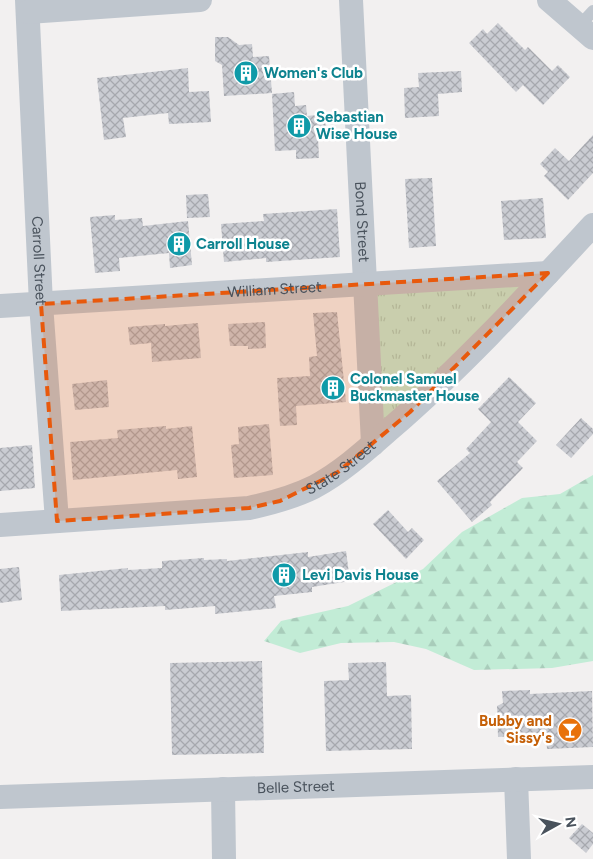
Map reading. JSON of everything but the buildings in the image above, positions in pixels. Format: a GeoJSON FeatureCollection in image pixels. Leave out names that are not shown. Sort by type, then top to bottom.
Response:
{"type":"FeatureCollection","features":[{"type":"Feature","properties":{"kind":"street"},"geometry":{"type":"LineString","coordinates":[[28,6],[200,0]]}},
{"type":"Feature","properties":{"kind":"street","name":"Bond Street"},"geometry":{"type":"LineString","coordinates":[[351,0],[373,444]]}},
{"type":"Feature","properties":{"kind":"street"},"geometry":{"type":"LineString","coordinates":[[549,0],[589,24]]}},
{"type":"Feature","properties":{"kind":"street","name":"Carroll Street"},"geometry":{"type":"LineString","coordinates":[[28,6],[41,304],[57,521]]}},
{"type":"Feature","properties":{"kind":"street","name":"State Street"},"geometry":{"type":"LineString","coordinates":[[0,525],[250,508],[280,500],[314,487],[338,472],[410,412],[455,369],[593,225]]}},
{"type":"Feature","properties":{"kind":"street","name":"William Street"},"geometry":{"type":"LineString","coordinates":[[0,306],[548,273]]}},
{"type":"Feature","properties":{"kind":"street","name":"Belle Street"},"geometry":{"type":"LineString","coordinates":[[0,797],[593,776]]}},
{"type":"Feature","properties":{"kind":"street"},"geometry":{"type":"LineString","coordinates":[[516,779],[521,858]]}},
{"type":"Feature","properties":{"kind":"street"},"geometry":{"type":"LineString","coordinates":[[222,789],[224,859]]}},
{"type":"Feature","properties":{"kind":"highlighted area"},"geometry":{"type":"Polygon","coordinates":[[[548,273],[410,412],[338,472],[280,501],[249,508],[57,521],[41,304],[548,273]]]}},
{"type":"Feature","properties":{"kind":"green space"},"geometry":{"type":"Polygon","coordinates":[[[536,278],[377,431],[370,289],[536,278]]]}},
{"type":"Feature","properties":{"kind":"green space"},"geometry":{"type":"Polygon","coordinates":[[[593,475],[593,661],[552,668],[474,670],[426,649],[394,642],[341,643],[300,653],[264,641],[281,621],[348,606],[423,569],[462,532],[522,498],[560,494],[593,475]]]}},
{"type":"Feature","properties":{"kind":"place","name":"Women's Club"},"geometry":{"type":"Point","coordinates":[246,73]}},
{"type":"Feature","properties":{"kind":"place","name":"Sebastian Wise House"},"geometry":{"type":"Point","coordinates":[299,126]}},
{"type":"Feature","properties":{"kind":"place","name":"Carroll House"},"geometry":{"type":"Point","coordinates":[179,244]}},
{"type":"Feature","properties":{"kind":"place","name":"Colonel Samuel Buckmaster House"},"geometry":{"type":"Point","coordinates":[333,388]}},
{"type":"Feature","properties":{"kind":"place","name":"Levi Davis House"},"geometry":{"type":"Point","coordinates":[284,575]}},
{"type":"Feature","properties":{"kind":"place","name":"Bubby and Sissy's"},"geometry":{"type":"Point","coordinates":[570,730]}}]}
